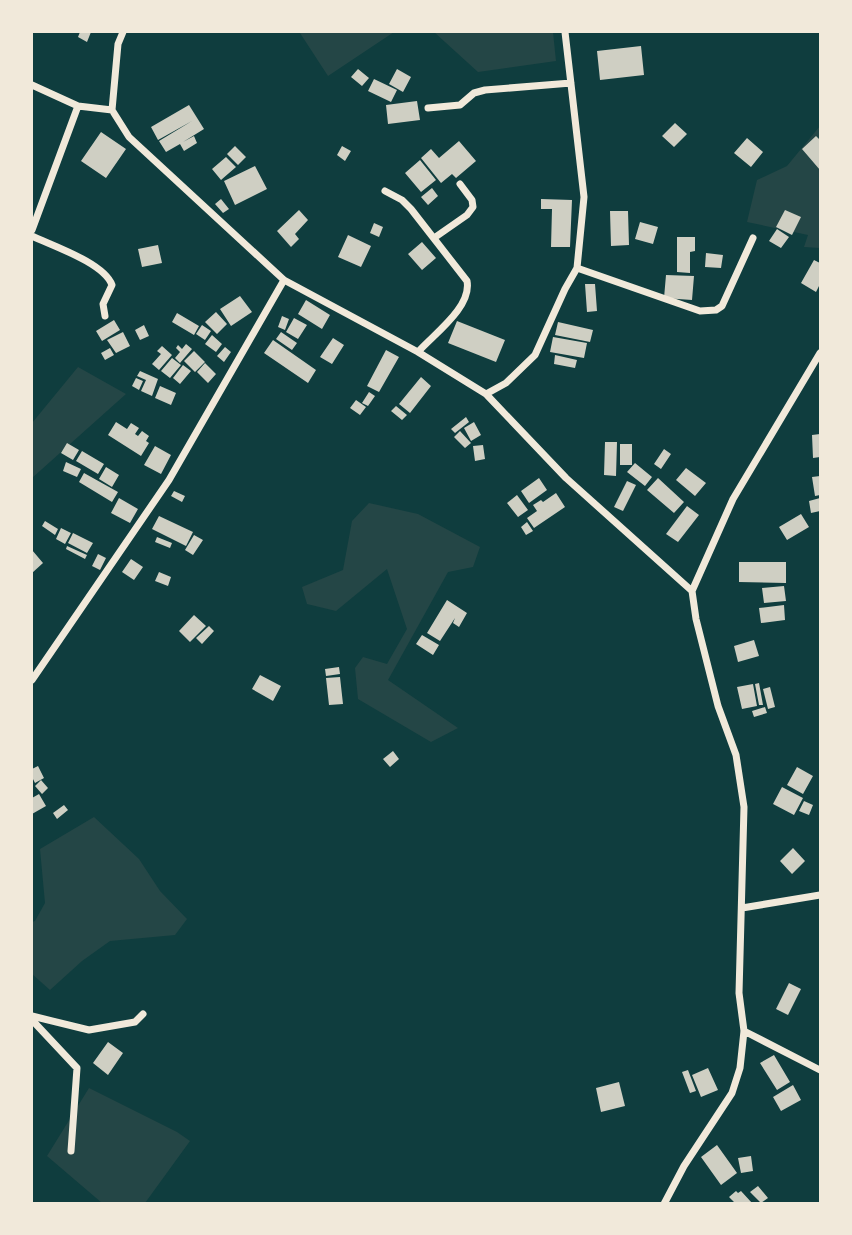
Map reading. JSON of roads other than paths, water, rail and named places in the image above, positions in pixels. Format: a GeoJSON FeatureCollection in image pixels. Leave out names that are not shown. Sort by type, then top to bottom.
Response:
{"type":"FeatureCollection","features":[{"type":"Feature","properties":{"kind":"street"},"geometry":{"type":"LineString","coordinates":[[123,32],[118,44],[111,110],[129,137],[284,280],[418,352],[486,394],[566,478],[692,591]]}},
{"type":"Feature","properties":{"kind":"street"},"geometry":{"type":"LineString","coordinates":[[486,394],[506,383],[535,355],[565,289],[578,268],[584,197],[565,32]]}},
{"type":"Feature","properties":{"kind":"street"},"geometry":{"type":"LineString","coordinates":[[428,108],[460,105],[474,93],[485,90],[571,83]]}},
{"type":"Feature","properties":{"kind":"street"},"geometry":{"type":"LineString","coordinates":[[32,85],[78,106],[111,110]]}},
{"type":"Feature","properties":{"kind":"street"},"geometry":{"type":"LineString","coordinates":[[32,230],[78,106]]}},
{"type":"Feature","properties":{"kind":"street"},"geometry":{"type":"LineString","coordinates":[[434,238],[467,215],[473,207],[472,200],[460,184]]}},
{"type":"Feature","properties":{"kind":"street"},"geometry":{"type":"LineString","coordinates":[[385,191],[402,200],[411,209],[467,281],[468,289],[459,311],[418,352]]}},
{"type":"Feature","properties":{"kind":"street"},"geometry":{"type":"LineString","coordinates":[[32,236],[94,265],[109,278],[112,285],[103,304],[105,317]]}},
{"type":"Feature","properties":{"kind":"street"},"geometry":{"type":"LineString","coordinates":[[578,268],[675,304],[700,311],[716,310],[722,306],[753,238]]}},
{"type":"Feature","properties":{"kind":"street"},"geometry":{"type":"LineString","coordinates":[[32,680],[169,480],[284,280]]}},
{"type":"Feature","properties":{"kind":"street"},"geometry":{"type":"LineString","coordinates":[[664,1203],[684,1166],[732,1093],[740,1068],[744,1031],[739,993],[744,807],[736,755],[718,706],[696,619],[692,591],[733,499],[821,353]]}},
{"type":"Feature","properties":{"kind":"street"},"geometry":{"type":"LineString","coordinates":[[742,908],[821,895]]}},
{"type":"Feature","properties":{"kind":"street"},"geometry":{"type":"LineString","coordinates":[[32,1018],[89,1030],[135,1022],[144,1014]]}},
{"type":"Feature","properties":{"kind":"street"},"geometry":{"type":"LineString","coordinates":[[32,1018],[77,1068],[71,1151]]}},
{"type":"Feature","properties":{"kind":"street"},"geometry":{"type":"LineString","coordinates":[[744,1031],[821,1070]]}}]}
